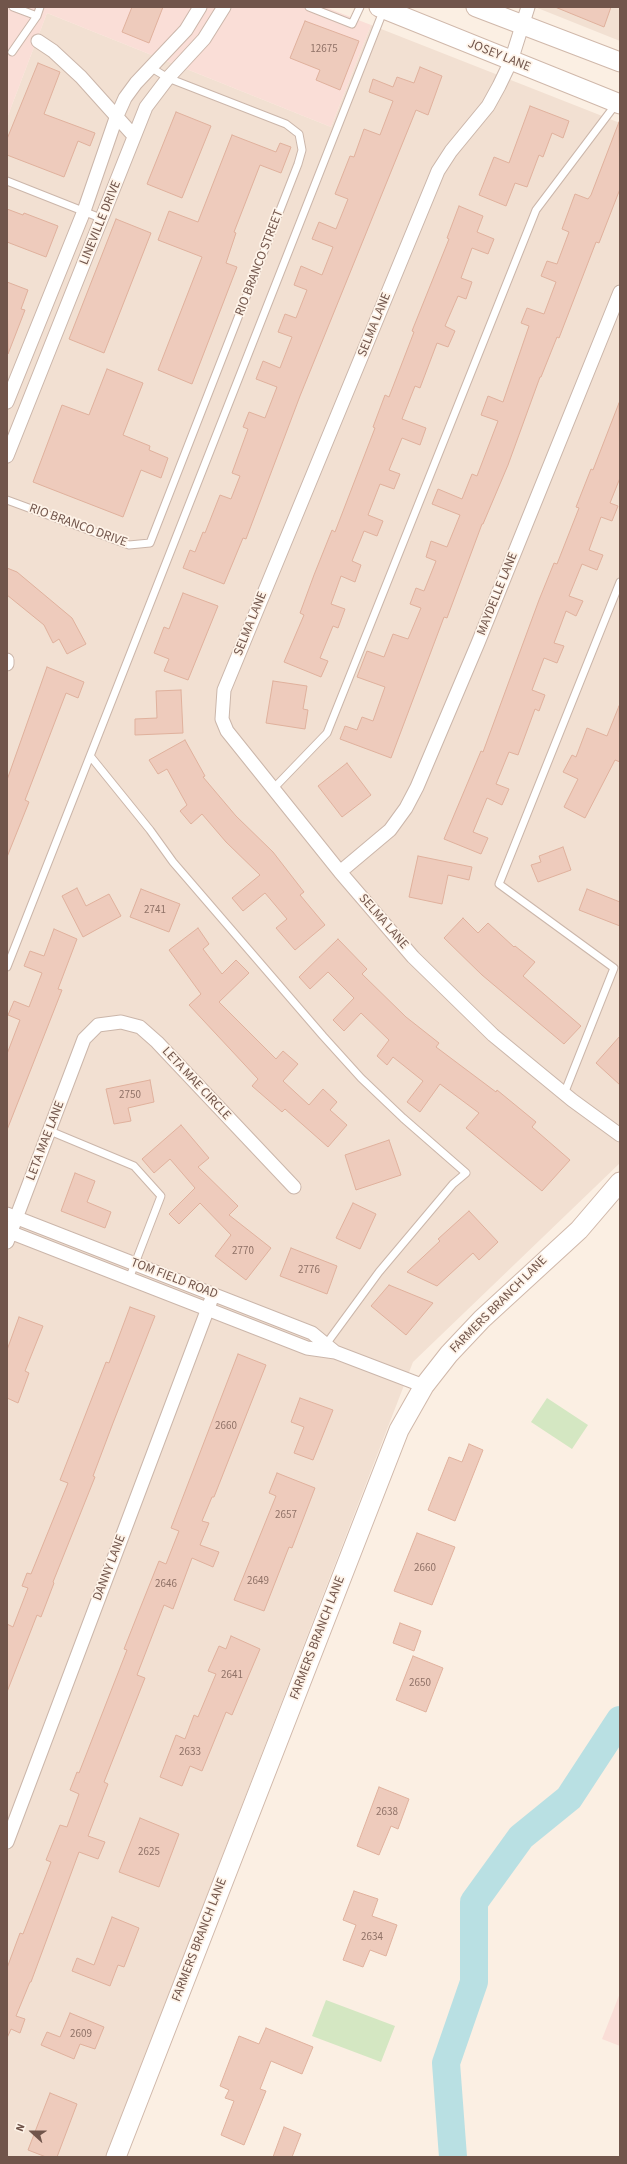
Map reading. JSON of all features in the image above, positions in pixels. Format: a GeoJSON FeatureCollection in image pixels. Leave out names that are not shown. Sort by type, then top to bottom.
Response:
{"type":"FeatureCollection","features":[{"type":"Feature","properties":{"kind":"street","name":"LINEVILLE DRIVE"},"geometry":{"type":"LineString","coordinates":[[7,402],[84,211],[116,118],[125,98],[150,67],[186,30],[200,7]]}},
{"type":"Feature","properties":{"kind":"street","name":"LINEVILLE DRIVE"},"geometry":{"type":"LineString","coordinates":[[7,456],[103,218],[134,136],[151,100],[168,78],[204,39],[224,7]]}},
{"type":"Feature","properties":{"kind":"street"},"geometry":{"type":"LineString","coordinates":[[476,7],[620,62]]}},
{"type":"Feature","properties":{"kind":"street","name":"SELMA LANE"},"geometry":{"type":"LineString","coordinates":[[528,7],[510,61],[488,106],[451,151],[438,171],[224,690],[222,719],[227,731],[273,789],[340,872],[413,957],[493,1035],[564,1094],[620,1135]]}},
{"type":"Feature","properties":{"kind":"street","name":"JOSEY LANE"},"geometry":{"type":"LineString","coordinates":[[382,8],[618,104]]}},
{"type":"Feature","properties":{"kind":"street"},"geometry":{"type":"LineString","coordinates":[[38,41],[67,63],[134,136]]}},
{"type":"Feature","properties":{"kind":"street","name":"MAYDELLE LANE"},"geometry":{"type":"LineString","coordinates":[[340,872],[390,830],[406,808],[417,787],[481,635],[620,292]]}},
{"type":"Feature","properties":{"kind":"street","name":"LETA MAE CIRCLE"},"geometry":{"type":"LineString","coordinates":[[84,1039],[98,1025],[121,1022],[140,1027],[157,1042],[294,1187]]}},
{"type":"Feature","properties":{"kind":"street","name":"LETA MAE LANE"},"geometry":{"type":"LineString","coordinates":[[8,1236],[12,1216],[50,1131],[84,1039]]}},
{"type":"Feature","properties":{"kind":"street","name":"FARMERS BRANCH LANE"},"geometry":{"type":"LineString","coordinates":[[116,2157],[399,1430],[424,1386],[449,1354],[482,1319],[579,1230],[620,1182]]}},
{"type":"Feature","properties":{"kind":"street","name":"TOM FIELD ROAD"},"geometry":{"type":"LineString","coordinates":[[12,1216],[312,1334],[328,1349]]}},
{"type":"Feature","properties":{"kind":"street","name":"TOM FIELD ROAD"},"geometry":{"type":"LineString","coordinates":[[8,1236],[129,1279],[307,1348],[328,1349],[424,1386]]}},
{"type":"Feature","properties":{"kind":"street","name":"DANNY LANE"},"geometry":{"type":"LineString","coordinates":[[7,1842],[213,1295]]}},
{"type":"Feature","properties":{"kind":"lane"},"geometry":{"type":"LineString","coordinates":[[14,7],[37,16]]}},
{"type":"Feature","properties":{"kind":"lane"},"geometry":{"type":"LineString","coordinates":[[12,52],[37,16],[40,7]]}},
{"type":"Feature","properties":{"kind":"lane"},"geometry":{"type":"LineString","coordinates":[[309,7],[352,24],[360,7]]}},
{"type":"Feature","properties":{"kind":"lane"},"geometry":{"type":"LineString","coordinates":[[7,967],[91,757],[382,8]]}},
{"type":"Feature","properties":{"kind":"lane","name":"RIO BRANCO STREET"},"geometry":{"type":"LineString","coordinates":[[150,67],[168,78],[286,124],[299,134],[302,150],[298,164],[150,543]]}},
{"type":"Feature","properties":{"kind":"lane"},"geometry":{"type":"LineString","coordinates":[[273,789],[327,733],[536,210],[618,104]]}},
{"type":"Feature","properties":{"kind":"lane"},"geometry":{"type":"LineString","coordinates":[[7,181],[103,218]]}},
{"type":"Feature","properties":{"kind":"lane","name":"RIO BRANCO DRIVE"},"geometry":{"type":"LineString","coordinates":[[7,500],[129,546],[150,543]]}},
{"type":"Feature","properties":{"kind":"lane"},"geometry":{"type":"LineString","coordinates":[[564,1094],[614,968],[499,884],[620,582]]}},
{"type":"Feature","properties":{"kind":"lane"},"geometry":{"type":"LineString","coordinates":[[91,757],[150,830],[173,862],[323,1036],[361,1078],[466,1173],[453,1184],[384,1266],[328,1349]]}},
{"type":"Feature","properties":{"kind":"lane"},"geometry":{"type":"LineString","coordinates":[[50,1131],[134,1166],[161,1196],[129,1279]]}},
{"type":"Feature","properties":{"kind":"shaded area"},"geometry":{"type":"Polygon","coordinates":[[[7,7],[325,7],[371,25],[331,127],[47,13],[7,118],[7,7]]]}},
{"type":"Feature","properties":{"kind":"shaded area"},"geometry":{"type":"Polygon","coordinates":[[[535,7],[620,7],[620,41],[535,7]]]}},
{"type":"Feature","properties":{"kind":"shaded area"},"geometry":{"type":"Polygon","coordinates":[[[47,13],[331,127],[371,25],[620,123],[620,1163],[413,1362],[106,2157],[7,2157],[7,118],[47,13]]]}},
{"type":"Feature","properties":{"kind":"shaded area"},"geometry":{"type":"Polygon","coordinates":[[[620,1993],[620,2046],[602,2039],[620,1993]]]}},
{"type":"Feature","properties":{"kind":"green space"},"geometry":{"type":"Polygon","coordinates":[[[547,1398],[588,1425],[572,1449],[531,1422],[547,1398]]]}},
{"type":"Feature","properties":{"kind":"green space"},"geometry":{"type":"Polygon","coordinates":[[[326,2000],[395,2026],[381,2062],[312,2036],[326,2000]]]}},
{"type":"Feature","properties":{"kind":"building"},"geometry":{"type":"Polygon","coordinates":[[[132,7],[163,7],[149,43],[122,32],[132,7]]]}},
{"type":"Feature","properties":{"kind":"building"},"geometry":{"type":"Polygon","coordinates":[[[555,7],[611,7],[604,27],[555,7]]]}},
{"type":"Feature","properties":{"kind":"building"},"geometry":{"type":"Polygon","coordinates":[[[305,21],[359,41],[340,90],[316,80],[320,70],[290,58],[305,21]]]}},
{"type":"Feature","properties":{"kind":"building"},"geometry":{"type":"Polygon","coordinates":[[[38,63],[60,72],[44,114],[95,133],[90,146],[78,141],[64,177],[7,155],[7,139],[38,63]]]}},
{"type":"Feature","properties":{"kind":"building"},"geometry":{"type":"Polygon","coordinates":[[[420,67],[442,76],[428,115],[416,110],[300,396],[246,539],[243,538],[224,584],[183,568],[190,550],[195,552],[203,532],[205,533],[220,495],[231,499],[240,476],[232,473],[248,429],[243,427],[249,412],[265,418],[277,387],[256,379],[263,361],[280,368],[292,337],[278,332],[285,314],[296,318],[307,290],[294,285],[301,266],[322,275],[333,247],[312,239],[319,222],[336,229],[348,199],[335,194],[350,156],[354,157],[364,129],[380,135],[393,101],[369,92],[373,79],[393,87],[397,77],[414,83],[420,67]]]}},
{"type":"Feature","properties":{"kind":"building"},"geometry":{"type":"Polygon","coordinates":[[[530,106],[569,121],[563,138],[552,133],[543,157],[539,155],[527,187],[515,183],[506,206],[479,195],[494,157],[509,163],[530,106]]]}},
{"type":"Feature","properties":{"kind":"building"},"geometry":{"type":"Polygon","coordinates":[[[176,112],[211,126],[182,198],[147,184],[176,112]]]}},
{"type":"Feature","properties":{"kind":"building"},"geometry":{"type":"Polygon","coordinates":[[[619,122],[620,189],[599,243],[596,242],[559,338],[557,337],[540,377],[508,465],[482,524],[447,618],[444,617],[391,758],[340,739],[345,726],[357,730],[362,717],[373,721],[385,687],[357,677],[367,651],[384,657],[393,634],[408,639],[421,608],[410,604],[416,588],[424,591],[436,561],[426,557],[431,541],[447,547],[460,515],[432,504],[438,489],[462,499],[472,474],[477,476],[498,421],[481,415],[488,396],[503,402],[529,326],[521,323],[527,308],[544,314],[556,282],[541,276],[547,261],[557,264],[569,232],[562,229],[575,194],[588,199],[591,195],[619,122]]]}},
{"type":"Feature","properties":{"kind":"building"},"geometry":{"type":"Polygon","coordinates":[[[232,135],[276,152],[280,143],[291,147],[281,173],[260,165],[234,232],[236,233],[226,263],[237,267],[192,384],[158,370],[202,257],[158,240],[169,211],[198,222],[232,135]]]}},
{"type":"Feature","properties":{"kind":"building"},"geometry":{"type":"Polygon","coordinates":[[[459,206],[483,216],[477,232],[494,239],[488,254],[472,248],[461,278],[472,282],[466,299],[458,296],[445,326],[455,331],[448,347],[437,343],[420,388],[415,386],[402,419],[426,428],[420,445],[402,438],[389,470],[400,474],[394,489],[380,484],[368,515],[383,521],[377,536],[364,531],[352,561],[361,565],[355,582],[341,576],[331,604],[345,609],[338,628],[333,626],[320,658],[328,661],[321,677],[284,662],[304,615],[300,613],[314,575],[332,530],[335,532],[375,428],[373,427],[385,395],[389,397],[414,332],[412,331],[449,239],[447,238],[459,206]]]}},
{"type":"Feature","properties":{"kind":"building"},"geometry":{"type":"Polygon","coordinates":[[[7,209],[23,215],[24,213],[58,226],[46,257],[7,242],[7,209]]]}},
{"type":"Feature","properties":{"kind":"building"},"geometry":{"type":"Polygon","coordinates":[[[116,219],[151,233],[104,353],[69,339],[116,219]]]}},
{"type":"Feature","properties":{"kind":"building"},"geometry":{"type":"Polygon","coordinates":[[[7,282],[28,290],[21,309],[25,310],[8,354],[7,282]]]}},
{"type":"Feature","properties":{"kind":"building"},"geometry":{"type":"Polygon","coordinates":[[[107,369],[143,383],[123,435],[150,446],[149,450],[168,458],[161,478],[141,470],[123,517],[33,482],[62,405],[89,415],[107,369]]]}},
{"type":"Feature","properties":{"kind":"building"},"geometry":{"type":"Polygon","coordinates":[[[619,403],[620,478],[610,503],[618,506],[612,521],[601,517],[589,550],[603,555],[597,570],[582,564],[569,596],[583,601],[576,616],[566,611],[554,643],[564,646],[557,663],[544,658],[532,690],[545,695],[539,711],[535,709],[518,755],[509,752],[496,784],[509,789],[502,805],[487,798],[473,832],[488,838],[481,854],[444,839],[481,751],[483,752],[539,600],[554,563],[557,564],[579,508],[576,507],[591,469],[593,470],[619,403]]]}},
{"type":"Feature","properties":{"kind":"building"},"geometry":{"type":"Polygon","coordinates":[[[7,568],[17,572],[72,618],[86,644],[67,654],[59,639],[53,643],[44,625],[7,595],[7,568]]]}},
{"type":"Feature","properties":{"kind":"building"},"geometry":{"type":"Polygon","coordinates":[[[183,593],[218,606],[188,680],[164,671],[169,659],[154,653],[164,627],[169,629],[183,593]]]}},
{"type":"Feature","properties":{"kind":"building"},"geometry":{"type":"Polygon","coordinates":[[[47,667],[84,682],[78,698],[66,693],[25,800],[29,802],[7,857],[7,780],[47,667]]]}},
{"type":"Feature","properties":{"kind":"building"},"geometry":{"type":"Polygon","coordinates":[[[273,681],[307,686],[303,709],[308,710],[305,729],[266,723],[273,681]]]}},
{"type":"Feature","properties":{"kind":"building"},"geometry":{"type":"Polygon","coordinates":[[[181,690],[183,733],[135,735],[135,719],[157,718],[156,691],[181,690]]]}},
{"type":"Feature","properties":{"kind":"building"},"geometry":{"type":"Polygon","coordinates":[[[619,706],[620,762],[615,760],[585,818],[564,807],[578,779],[563,772],[572,755],[576,757],[587,728],[607,736],[619,706]]]}},
{"type":"Feature","properties":{"kind":"building"},"geometry":{"type":"Polygon","coordinates":[[[185,740],[205,776],[203,777],[236,816],[273,852],[304,892],[300,895],[325,925],[295,950],[276,928],[287,919],[265,893],[243,911],[232,898],[260,875],[226,842],[202,814],[191,824],[180,811],[187,805],[167,769],[158,774],[149,760],[185,740]]]}},
{"type":"Feature","properties":{"kind":"building"},"geometry":{"type":"Polygon","coordinates":[[[347,763],[371,795],[342,817],[318,786],[347,763]]]}},
{"type":"Feature","properties":{"kind":"building"},"geometry":{"type":"Polygon","coordinates":[[[563,847],[571,870],[538,882],[531,865],[541,862],[539,856],[563,847]]]}},
{"type":"Feature","properties":{"kind":"building"},"geometry":{"type":"Polygon","coordinates":[[[418,856],[472,867],[469,880],[448,875],[442,904],[409,897],[418,856]]]}},
{"type":"Feature","properties":{"kind":"building"},"geometry":{"type":"Polygon","coordinates":[[[77,888],[86,906],[109,894],[121,916],[83,937],[62,896],[77,888]]]}},
{"type":"Feature","properties":{"kind":"building"},"geometry":{"type":"Polygon","coordinates":[[[141,889],[180,904],[169,932],[130,917],[141,889]]]}},
{"type":"Feature","properties":{"kind":"building"},"geometry":{"type":"Polygon","coordinates":[[[587,889],[620,902],[620,926],[579,910],[587,889]]]}},
{"type":"Feature","properties":{"kind":"building"},"geometry":{"type":"Polygon","coordinates":[[[463,918],[478,933],[488,923],[514,947],[515,946],[535,962],[523,976],[581,1026],[564,1044],[482,975],[444,938],[463,918]]]}},
{"type":"Feature","properties":{"kind":"building"},"geometry":{"type":"Polygon","coordinates":[[[198,928],[209,944],[203,949],[222,974],[236,960],[249,973],[219,1002],[276,1059],[283,1051],[298,1064],[283,1081],[309,1105],[323,1089],[337,1102],[330,1110],[347,1125],[328,1147],[285,1109],[282,1112],[252,1086],[258,1079],[189,1005],[201,994],[169,950],[198,928]]]}},
{"type":"Feature","properties":{"kind":"building"},"geometry":{"type":"Polygon","coordinates":[[[54,929],[77,939],[58,989],[62,990],[7,1130],[7,1054],[20,1020],[8,1015],[14,1001],[29,1007],[42,973],[24,966],[30,951],[44,956],[54,929]]]}},
{"type":"Feature","properties":{"kind":"building"},"geometry":{"type":"Polygon","coordinates":[[[338,939],[367,969],[362,974],[406,1017],[439,1043],[436,1047],[496,1092],[497,1090],[536,1122],[532,1127],[570,1160],[542,1191],[466,1128],[479,1113],[440,1084],[420,1112],[407,1102],[423,1081],[393,1057],[387,1065],[377,1056],[389,1040],[361,1013],[344,1031],[333,1020],[354,998],[328,972],[310,989],[299,977],[338,939]]]}},
{"type":"Feature","properties":{"kind":"building"},"geometry":{"type":"Polygon","coordinates":[[[620,1036],[620,1085],[596,1063],[620,1036]]]}},
{"type":"Feature","properties":{"kind":"building"},"geometry":{"type":"Polygon","coordinates":[[[150,1080],[154,1102],[128,1108],[131,1121],[114,1124],[106,1089],[150,1080]]]}},
{"type":"Feature","properties":{"kind":"building"},"geometry":{"type":"Polygon","coordinates":[[[181,1125],[209,1158],[198,1167],[238,1206],[229,1215],[271,1248],[246,1280],[215,1256],[231,1235],[200,1203],[179,1224],[169,1214],[195,1188],[170,1159],[154,1173],[142,1159],[181,1125]]]}},
{"type":"Feature","properties":{"kind":"building"},"geometry":{"type":"Polygon","coordinates":[[[389,1140],[401,1175],[356,1190],[345,1155],[389,1140]]]}},
{"type":"Feature","properties":{"kind":"building"},"geometry":{"type":"Polygon","coordinates":[[[75,1173],[95,1181],[87,1202],[111,1212],[105,1228],[61,1211],[75,1173]]]}},
{"type":"Feature","properties":{"kind":"building"},"geometry":{"type":"Polygon","coordinates":[[[353,1203],[376,1214],[360,1249],[336,1238],[353,1203]]]}},
{"type":"Feature","properties":{"kind":"building"},"geometry":{"type":"Polygon","coordinates":[[[469,1211],[498,1242],[479,1260],[473,1253],[437,1286],[407,1272],[440,1241],[438,1239],[469,1211]]]}},
{"type":"Feature","properties":{"kind":"building"},"geometry":{"type":"Polygon","coordinates":[[[291,1248],[337,1266],[327,1294],[280,1276],[291,1248]]]}},
{"type":"Feature","properties":{"kind":"building"},"geometry":{"type":"Polygon","coordinates":[[[389,1285],[433,1303],[406,1335],[371,1306],[389,1285]]]}},
{"type":"Feature","properties":{"kind":"building"},"geometry":{"type":"Polygon","coordinates":[[[130,1307],[155,1316],[113,1423],[93,1476],[95,1477],[53,1582],[54,1583],[41,1617],[37,1615],[7,1692],[7,1624],[13,1627],[28,1588],[22,1586],[27,1573],[31,1574],[68,1483],[60,1480],[106,1362],[109,1363],[130,1307]]]}},
{"type":"Feature","properties":{"kind":"building"},"geometry":{"type":"Polygon","coordinates":[[[19,1317],[43,1326],[25,1371],[29,1373],[18,1403],[7,1398],[7,1350],[19,1317]]]}},
{"type":"Feature","properties":{"kind":"building"},"geometry":{"type":"Polygon","coordinates":[[[238,1354],[266,1365],[214,1497],[212,1497],[202,1521],[209,1523],[200,1545],[219,1552],[213,1567],[192,1558],[173,1609],[164,1605],[137,1675],[145,1678],[104,1782],[108,1784],[88,1836],[105,1842],[98,1859],[79,1852],[31,1982],[16,2016],[25,2019],[20,2033],[11,2029],[7,2038],[7,1968],[20,1933],[23,1934],[51,1862],[46,1860],[60,1825],[67,1827],[79,1794],[70,1790],[77,1772],[79,1773],[127,1650],[124,1649],[159,1561],[166,1564],[179,1531],[171,1528],[238,1354]]]}},
{"type":"Feature","properties":{"kind":"building"},"geometry":{"type":"Polygon","coordinates":[[[300,1398],[333,1410],[313,1460],[294,1453],[304,1427],[291,1422],[300,1398]]]}},
{"type":"Feature","properties":{"kind":"building"},"geometry":{"type":"Polygon","coordinates":[[[469,1444],[483,1450],[455,1521],[428,1510],[449,1457],[462,1462],[469,1444]]]}},
{"type":"Feature","properties":{"kind":"building"},"geometry":{"type":"Polygon","coordinates":[[[277,1473],[315,1488],[292,1548],[289,1547],[264,1611],[234,1600],[276,1496],[269,1493],[277,1473]]]}},
{"type":"Feature","properties":{"kind":"building"},"geometry":{"type":"Polygon","coordinates":[[[417,1533],[455,1547],[432,1605],[394,1591],[417,1533]]]}},
{"type":"Feature","properties":{"kind":"building"},"geometry":{"type":"Polygon","coordinates":[[[400,1623],[421,1631],[414,1651],[393,1643],[400,1623]]]}},
{"type":"Feature","properties":{"kind":"building"},"geometry":{"type":"Polygon","coordinates":[[[231,1636],[260,1649],[232,1715],[226,1712],[202,1771],[190,1766],[182,1786],[160,1777],[176,1735],[185,1739],[194,1715],[198,1717],[216,1674],[208,1671],[219,1646],[226,1649],[231,1636]]]}},
{"type":"Feature","properties":{"kind":"building"},"geometry":{"type":"Polygon","coordinates":[[[413,1656],[443,1668],[426,1712],[396,1700],[413,1656]]]}},
{"type":"Feature","properties":{"kind":"building"},"geometry":{"type":"Polygon","coordinates":[[[379,1787],[409,1799],[398,1829],[391,1826],[379,1855],[357,1846],[379,1787]]]}},
{"type":"Feature","properties":{"kind":"building"},"geometry":{"type":"Polygon","coordinates":[[[140,1818],[179,1834],[159,1887],[119,1872],[140,1818]]]}},
{"type":"Feature","properties":{"kind":"building"},"geometry":{"type":"Polygon","coordinates":[[[354,1891],[378,1899],[372,1916],[397,1925],[386,1956],[370,1950],[363,1967],[343,1960],[356,1925],[343,1920],[354,1891]]]}},
{"type":"Feature","properties":{"kind":"building"},"geometry":{"type":"Polygon","coordinates":[[[112,1917],[139,1928],[124,1967],[118,1965],[110,1986],[72,1971],[77,1958],[94,1965],[112,1917]]]}},
{"type":"Feature","properties":{"kind":"building"},"geometry":{"type":"Polygon","coordinates":[[[70,2013],[104,2027],[95,2049],[80,2044],[74,2059],[41,2045],[47,2032],[60,2037],[70,2013]]]}},
{"type":"Feature","properties":{"kind":"building"},"geometry":{"type":"Polygon","coordinates":[[[266,2028],[313,2047],[302,2074],[271,2061],[260,2089],[266,2091],[244,2145],[221,2135],[234,2101],[225,2098],[229,2090],[220,2086],[239,2036],[259,2044],[266,2028]]]}},
{"type":"Feature","properties":{"kind":"building"},"geometry":{"type":"Polygon","coordinates":[[[50,2093],[77,2104],[57,2157],[46,2157],[28,2150],[50,2093]]]}},
{"type":"Feature","properties":{"kind":"building"},"geometry":{"type":"Polygon","coordinates":[[[284,2127],[301,2134],[292,2157],[273,2157],[284,2127]]]}},
{"type":"Feature","properties":{"kind":"waterway"},"geometry":{"type":"LineString","coordinates":[[453,2157],[446,2063],[474,1982],[474,1902],[521,1837],[569,1798],[620,1720]]}}]}
